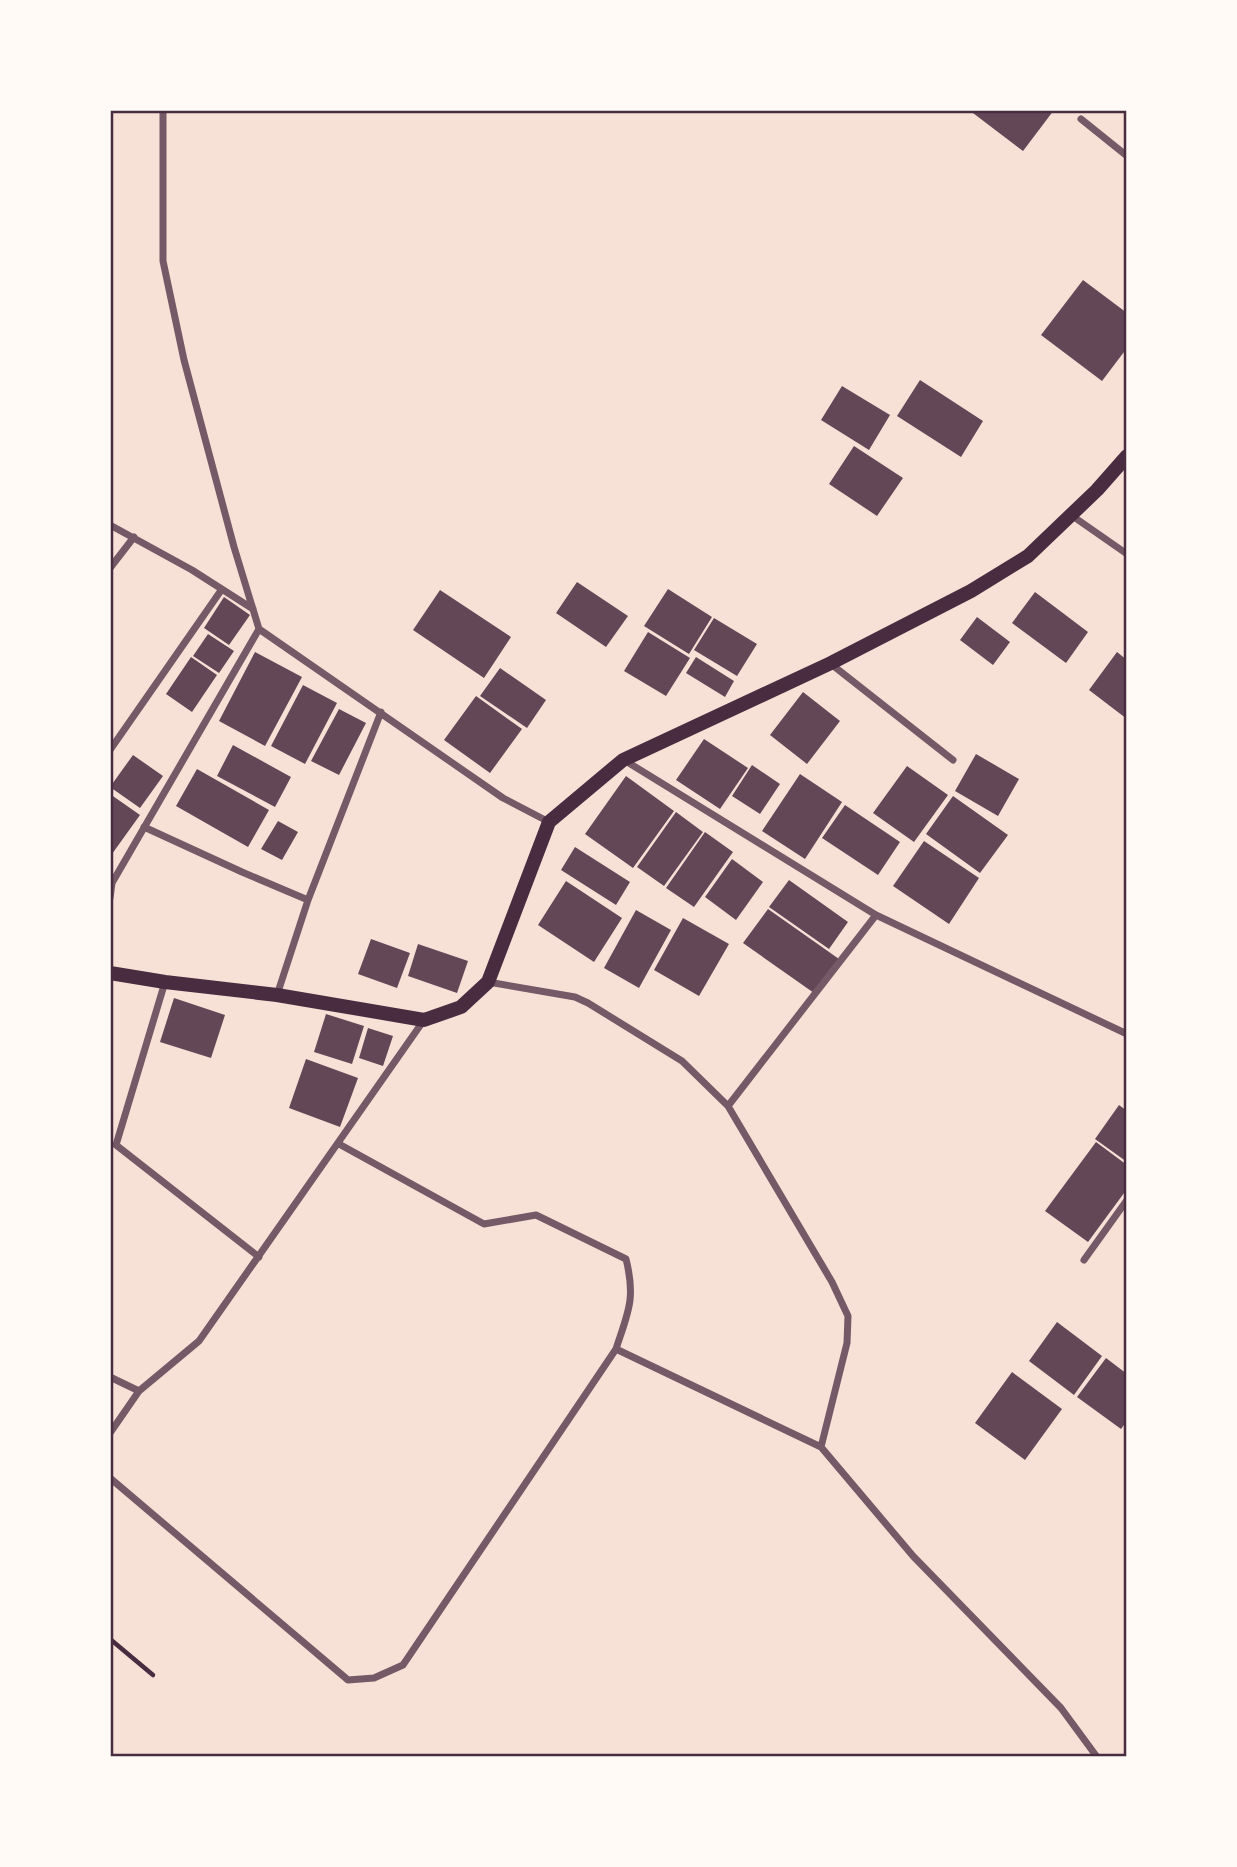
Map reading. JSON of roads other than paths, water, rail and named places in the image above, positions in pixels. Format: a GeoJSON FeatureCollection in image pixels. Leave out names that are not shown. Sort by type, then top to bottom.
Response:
{"type":"FeatureCollection","features":[{"type":"Feature","properties":{"kind":"main road"},"geometry":{"type":"LineString","coordinates":[[110,972],[165,982],[277,995],[424,1020],[461,1007],[488,982],[549,822],[623,760],[831,663],[1017,563],[1028,556],[1097,490],[1127,456]]}},
{"type":"Feature","properties":{"kind":"street"},"geometry":{"type":"LineString","coordinates":[[163,110],[163,261],[184,360],[259,629],[503,798],[549,822]]}},
{"type":"Feature","properties":{"kind":"street"},"geometry":{"type":"LineString","coordinates":[[1081,119],[1127,156]]}},
{"type":"Feature","properties":{"kind":"street"},"geometry":{"type":"LineString","coordinates":[[1071,515],[1127,554]]}},
{"type":"Feature","properties":{"kind":"street"},"geometry":{"type":"LineString","coordinates":[[110,525],[222,589],[253,610]]}},
{"type":"Feature","properties":{"kind":"street"},"geometry":{"type":"LineString","coordinates":[[110,568],[134,537]]}},
{"type":"Feature","properties":{"kind":"street"},"geometry":{"type":"LineString","coordinates":[[110,750],[222,589]]}},
{"type":"Feature","properties":{"kind":"street"},"geometry":{"type":"LineString","coordinates":[[110,898],[112,883],[259,629]]}},
{"type":"Feature","properties":{"kind":"street"},"geometry":{"type":"LineString","coordinates":[[831,663],[953,760]]}},
{"type":"Feature","properties":{"kind":"street"},"geometry":{"type":"LineString","coordinates":[[277,995],[308,900],[381,712]]}},
{"type":"Feature","properties":{"kind":"street"},"geometry":{"type":"LineString","coordinates":[[623,760],[876,915],[1127,1034]]}},
{"type":"Feature","properties":{"kind":"street"},"geometry":{"type":"LineString","coordinates":[[144,827],[242,873],[308,900]]}},
{"type":"Feature","properties":{"kind":"street"},"geometry":{"type":"LineString","coordinates":[[728,1105],[876,915]]}},
{"type":"Feature","properties":{"kind":"street"},"geometry":{"type":"LineString","coordinates":[[165,982],[116,1145],[259,1257]]}},
{"type":"Feature","properties":{"kind":"street"},"geometry":{"type":"LineString","coordinates":[[488,982],[575,997],[588,1003],[682,1061],[728,1105],[832,1282],[848,1316],[847,1343],[821,1447]]}},
{"type":"Feature","properties":{"kind":"street"},"geometry":{"type":"LineString","coordinates":[[110,1433],[139,1391],[199,1341],[424,1020]]}},
{"type":"Feature","properties":{"kind":"street"},"geometry":{"type":"LineString","coordinates":[[110,1478],[348,1680],[374,1678],[403,1665],[616,1349],[632,1300],[630,1275],[626,1259],[536,1215],[484,1224],[339,1144]]}},
{"type":"Feature","properties":{"kind":"street"},"geometry":{"type":"LineString","coordinates":[[1084,1260],[1127,1200]]}},
{"type":"Feature","properties":{"kind":"street"},"geometry":{"type":"LineString","coordinates":[[616,1349],[821,1447],[914,1556],[1061,1708],[1097,1757]]}},
{"type":"Feature","properties":{"kind":"street"},"geometry":{"type":"LineString","coordinates":[[110,1377],[139,1391]]}}]}
